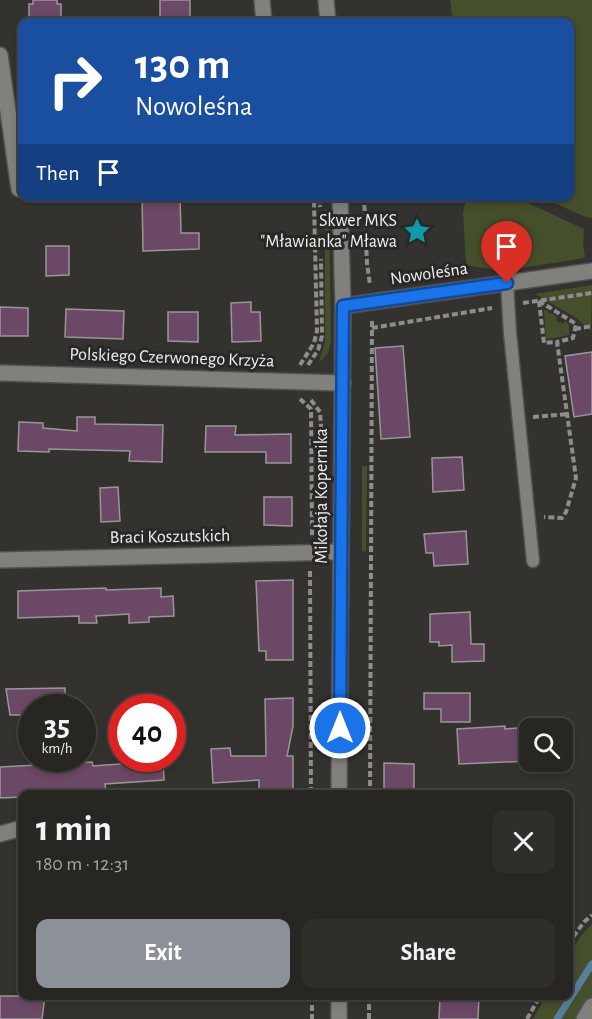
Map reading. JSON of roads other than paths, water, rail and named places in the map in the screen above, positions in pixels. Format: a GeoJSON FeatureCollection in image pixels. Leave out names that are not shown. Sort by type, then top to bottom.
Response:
{"type":"FeatureCollection","features":[{"type":"Feature","properties":{"kind":"street"},"geometry":{"type":"LineString","coordinates":[[262,0],[264,18]]}},
{"type":"Feature","properties":{"kind":"street"},"geometry":{"type":"LineString","coordinates":[[326,0],[328,18]]}},
{"type":"Feature","properties":{"kind":"street"},"geometry":{"type":"LineString","coordinates":[[0,55],[18,176]]}},
{"type":"Feature","properties":{"kind":"street","name":"Mikołaja Kopernika"},"geometry":{"type":"LineString","coordinates":[[339,790],[343,306],[340,201]]}},
{"type":"Feature","properties":{"kind":"street","name":"Nowoleśna"},"geometry":{"type":"LineString","coordinates":[[343,306],[592,271]]}},
{"type":"Feature","properties":{"kind":"street","name":"Polskiego Czerwonego Krzyża"},"geometry":{"type":"LineString","coordinates":[[0,373],[342,382]]}},
{"type":"Feature","properties":{"kind":"street","name":"Braci Koszutskich"},"geometry":{"type":"LineString","coordinates":[[0,560],[340,552]]}},
{"type":"Feature","properties":{"kind":"street"},"geometry":{"type":"LineString","coordinates":[[0,834],[18,829]]}},
{"type":"Feature","properties":{"kind":"street"},"geometry":{"type":"LineString","coordinates":[[339,1000],[339,1019]]}},
{"type":"Feature","properties":{"kind":"street"},"geometry":{"type":"LineString","coordinates":[[584,1019],[592,1006]]}},
{"type":"Feature","properties":{"kind":"lane"},"geometry":{"type":"LineString","coordinates":[[507,283],[533,561]]}},
{"type":"Feature","properties":{"kind":"waterway"},"geometry":{"type":"LineString","coordinates":[[573,994],[592,964]]}},
{"type":"Feature","properties":{"kind":"waterway"},"geometry":{"type":"LineString","coordinates":[[557,1019],[569,1000]]}},
{"type":"Feature","properties":{"kind":"place","name":"Skwer MKS \"Mławianka\" Mława"},"geometry":{"type":"Point","coordinates":[417,231]}}]}
